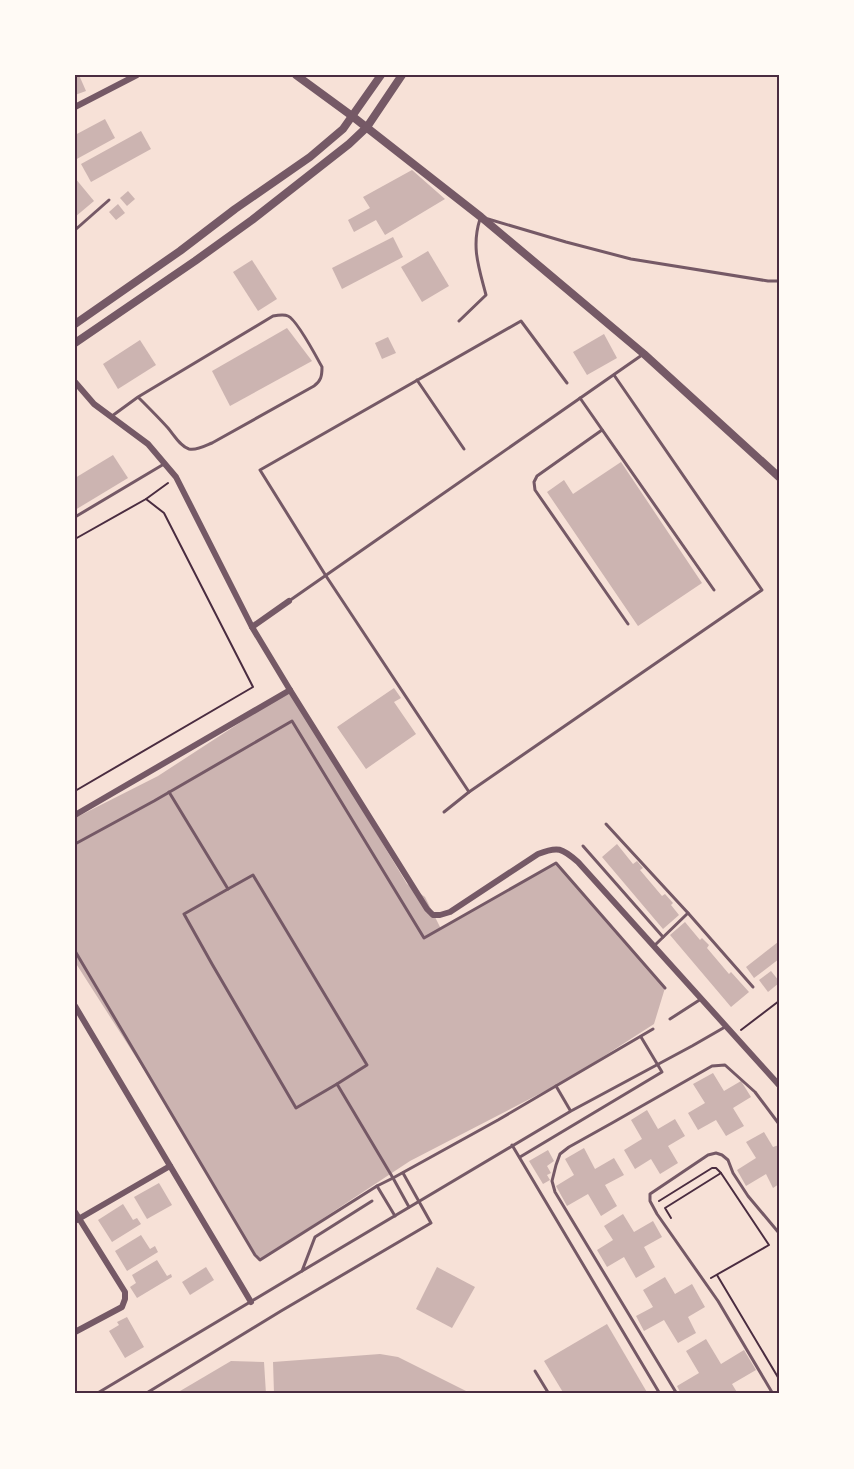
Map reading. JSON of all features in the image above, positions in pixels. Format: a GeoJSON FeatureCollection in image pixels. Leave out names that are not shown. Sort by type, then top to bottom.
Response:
{"type":"FeatureCollection","features":[{"type":"Feature","properties":{"kind":"street"},"geometry":{"type":"LineString","coordinates":[[75,107],[137,75]]}},
{"type":"Feature","properties":{"kind":"street"},"geometry":{"type":"LineString","coordinates":[[296,75],[367,127],[481,217],[644,354],[779,477]]}},
{"type":"Feature","properties":{"kind":"street"},"geometry":{"type":"LineString","coordinates":[[75,324],[310,157],[344,129],[381,75]]}},
{"type":"Feature","properties":{"kind":"street"},"geometry":{"type":"LineString","coordinates":[[75,343],[252,220],[349,144],[367,127],[402,75]]}},
{"type":"Feature","properties":{"kind":"street"},"geometry":{"type":"LineString","coordinates":[[75,382],[94,404],[148,444],[176,477],[252,627],[427,909],[433,915],[450,912],[538,854],[551,849],[564,850],[578,861],[779,1085]]}},
{"type":"Feature","properties":{"kind":"street"},"geometry":{"type":"LineString","coordinates":[[252,627],[289,601]]}},
{"type":"Feature","properties":{"kind":"street"},"geometry":{"type":"LineString","coordinates":[[75,815],[290,690]]}},
{"type":"Feature","properties":{"kind":"street"},"geometry":{"type":"LineString","coordinates":[[75,1006],[251,1302]]}},
{"type":"Feature","properties":{"kind":"street"},"geometry":{"type":"LineString","coordinates":[[77,1220],[170,1166]]}},
{"type":"Feature","properties":{"kind":"street"},"geometry":{"type":"LineString","coordinates":[[75,1212],[77,1220],[125,1292],[122,1307],[75,1332]]}},
{"type":"Feature","properties":{"kind":"lane"},"geometry":{"type":"LineString","coordinates":[[75,230],[109,200]]}},
{"type":"Feature","properties":{"kind":"lane"},"geometry":{"type":"LineString","coordinates":[[459,321],[486,295],[476,255],[476,232],[481,217],[631,259],[779,281]]}},
{"type":"Feature","properties":{"kind":"lane"},"geometry":{"type":"LineString","coordinates":[[111,416],[138,397],[273,316],[288,316],[296,323],[322,367],[322,375],[314,386],[212,443],[191,450],[184,447],[138,397]]}},
{"type":"Feature","properties":{"kind":"lane"},"geometry":{"type":"LineString","coordinates":[[470,792],[326,576],[260,470],[521,321],[567,383]]}},
{"type":"Feature","properties":{"kind":"lane"},"geometry":{"type":"LineString","coordinates":[[289,601],[644,354]]}},
{"type":"Feature","properties":{"kind":"lane"},"geometry":{"type":"LineString","coordinates":[[444,812],[762,590],[614,375]]}},
{"type":"Feature","properties":{"kind":"lane"},"geometry":{"type":"LineString","coordinates":[[417,380],[464,449]]}},
{"type":"Feature","properties":{"kind":"lane"},"geometry":{"type":"LineString","coordinates":[[580,398],[714,590]]}},
{"type":"Feature","properties":{"kind":"lane"},"geometry":{"type":"LineString","coordinates":[[602,430],[537,476],[534,482],[535,490],[628,624]]}},
{"type":"Feature","properties":{"kind":"lane"},"geometry":{"type":"LineString","coordinates":[[75,517],[164,464]]}},
{"type":"Feature","properties":{"kind":"lane"},"geometry":{"type":"LineString","coordinates":[[75,844],[292,721],[424,938],[556,863],[665,988]]}},
{"type":"Feature","properties":{"kind":"lane"},"geometry":{"type":"LineString","coordinates":[[169,792],[228,889]]}},
{"type":"Feature","properties":{"kind":"lane"},"geometry":{"type":"LineString","coordinates":[[606,824],[753,987]]}},
{"type":"Feature","properties":{"kind":"lane"},"geometry":{"type":"LineString","coordinates":[[583,846],[663,938]]}},
{"type":"Feature","properties":{"kind":"lane"},"geometry":{"type":"LineString","coordinates":[[253,875],[367,1065],[296,1108],[184,914],[228,889],[253,875]]}},
{"type":"Feature","properties":{"kind":"lane"},"geometry":{"type":"LineString","coordinates":[[654,946],[688,913]]}},
{"type":"Feature","properties":{"kind":"lane"},"geometry":{"type":"LineString","coordinates":[[75,951],[260,1260],[377,1186],[653,1029]]}},
{"type":"Feature","properties":{"kind":"lane"},"geometry":{"type":"LineString","coordinates":[[670,1019],[701,999]]}},
{"type":"Feature","properties":{"kind":"lane"},"geometry":{"type":"LineString","coordinates":[[96,1394],[512,1145],[726,1026]]}},
{"type":"Feature","properties":{"kind":"lane"},"geometry":{"type":"LineString","coordinates":[[520,1157],[662,1071],[641,1037]]}},
{"type":"Feature","properties":{"kind":"lane"},"geometry":{"type":"LineString","coordinates":[[677,1394],[555,1192],[552,1181],[560,1154],[569,1146],[712,1066],[725,1065],[755,1092],[779,1124]]}},
{"type":"Feature","properties":{"kind":"lane"},"geometry":{"type":"LineString","coordinates":[[336,1084],[409,1207]]}},
{"type":"Feature","properties":{"kind":"lane"},"geometry":{"type":"LineString","coordinates":[[556,1086],[571,1111]]}},
{"type":"Feature","properties":{"kind":"lane"},"geometry":{"type":"LineString","coordinates":[[512,1145],[660,1394]]}},
{"type":"Feature","properties":{"kind":"lane"},"geometry":{"type":"LineString","coordinates":[[772,1394],[718,1301],[657,1214],[650,1194],[708,1155],[716,1153],[728,1160],[733,1173],[748,1196],[779,1233]]}},
{"type":"Feature","properties":{"kind":"lane"},"geometry":{"type":"LineString","coordinates":[[145,1394],[431,1223],[403,1173]]}},
{"type":"Feature","properties":{"kind":"lane"},"geometry":{"type":"LineString","coordinates":[[377,1186],[395,1216]]}},
{"type":"Feature","properties":{"kind":"lane"},"geometry":{"type":"LineString","coordinates":[[302,1271],[315,1237],[372,1201]]}},
{"type":"Feature","properties":{"kind":"lane"},"geometry":{"type":"LineString","coordinates":[[535,1371],[549,1394]]}},
{"type":"Feature","properties":{"kind":"path"},"geometry":{"type":"LineString","coordinates":[[75,539],[147,499],[176,477]]}},
{"type":"Feature","properties":{"kind":"path"},"geometry":{"type":"LineString","coordinates":[[75,791],[253,687],[164,513],[147,499]]}},
{"type":"Feature","properties":{"kind":"path"},"geometry":{"type":"LineString","coordinates":[[734,1036],[779,1001]]}},
{"type":"Feature","properties":{"kind":"path"},"geometry":{"type":"LineString","coordinates":[[652,1205],[712,1168],[716,1168],[721,1173],[768,1245],[709,1279]]}},
{"type":"Feature","properties":{"kind":"path"},"geometry":{"type":"LineString","coordinates":[[671,1218],[665,1208],[721,1173]]}},
{"type":"Feature","properties":{"kind":"path"},"geometry":{"type":"LineString","coordinates":[[717,1275],[779,1379]]}},
{"type":"Feature","properties":{"kind":"building"},"geometry":{"type":"Polygon","coordinates":[[[75,75],[79,75],[86,91],[75,95],[75,75]]]}},
{"type":"Feature","properties":{"kind":"building"},"geometry":{"type":"Polygon","coordinates":[[[105,119],[115,138],[75,160],[75,135],[105,119]]]}},
{"type":"Feature","properties":{"kind":"building"},"geometry":{"type":"Polygon","coordinates":[[[141,131],[151,149],[91,182],[81,164],[141,131]]]}},
{"type":"Feature","properties":{"kind":"building"},"geometry":{"type":"Polygon","coordinates":[[[412,170],[445,199],[385,235],[376,220],[354,232],[348,220],[370,208],[363,197],[412,170]]]}},
{"type":"Feature","properties":{"kind":"building"},"geometry":{"type":"Polygon","coordinates":[[[75,178],[94,201],[75,217],[75,178]]]}},
{"type":"Feature","properties":{"kind":"building"},"geometry":{"type":"Polygon","coordinates":[[[128,191],[135,199],[127,206],[120,198],[128,191]]]}},
{"type":"Feature","properties":{"kind":"building"},"geometry":{"type":"Polygon","coordinates":[[[118,204],[125,213],[116,220],[109,212],[118,204]]]}},
{"type":"Feature","properties":{"kind":"building"},"geometry":{"type":"Polygon","coordinates":[[[393,237],[403,257],[342,289],[332,268],[393,237]]]}},
{"type":"Feature","properties":{"kind":"building"},"geometry":{"type":"Polygon","coordinates":[[[428,251],[449,286],[422,302],[401,267],[428,251]]]}},
{"type":"Feature","properties":{"kind":"building"},"geometry":{"type":"Polygon","coordinates":[[[252,260],[277,299],[258,311],[233,272],[252,260]]]}},
{"type":"Feature","properties":{"kind":"building"},"geometry":{"type":"Polygon","coordinates":[[[287,328],[312,361],[230,406],[212,371],[287,328]]]}},
{"type":"Feature","properties":{"kind":"building"},"geometry":{"type":"Polygon","coordinates":[[[604,334],[617,358],[587,375],[573,352],[604,334]]]}},
{"type":"Feature","properties":{"kind":"building"},"geometry":{"type":"Polygon","coordinates":[[[388,337],[396,353],[382,359],[375,343],[388,337]]]}},
{"type":"Feature","properties":{"kind":"building"},"geometry":{"type":"Polygon","coordinates":[[[140,340],[156,365],[118,389],[103,364],[140,340]]]}},
{"type":"Feature","properties":{"kind":"building"},"geometry":{"type":"Polygon","coordinates":[[[113,455],[128,478],[75,510],[75,478],[113,455]]]}},
{"type":"Feature","properties":{"kind":"building"},"geometry":{"type":"Polygon","coordinates":[[[621,462],[702,583],[638,626],[547,492],[564,480],[573,494],[621,462]]]}},
{"type":"Feature","properties":{"kind":"building"},"geometry":{"type":"Polygon","coordinates":[[[394,688],[401,698],[394,702],[416,734],[366,769],[337,727],[394,688]]]}},
{"type":"Feature","properties":{"kind":"building"},"geometry":{"type":"Polygon","coordinates":[[[290,690],[407,884],[425,897],[441,929],[556,863],[665,988],[654,1024],[570,1078],[410,1161],[260,1260],[164,1101],[75,962],[75,818],[158,776],[290,690]]]}},
{"type":"Feature","properties":{"kind":"building"},"geometry":{"type":"Polygon","coordinates":[[[617,844],[633,864],[637,861],[643,868],[640,870],[662,896],[665,894],[673,903],[671,905],[679,915],[663,929],[602,857],[617,844]]]}},
{"type":"Feature","properties":{"kind":"building"},"geometry":{"type":"Polygon","coordinates":[[[685,922],[700,940],[702,938],[709,945],[707,948],[729,974],[731,972],[749,992],[731,1007],[670,935],[685,922]]]}},
{"type":"Feature","properties":{"kind":"building"},"geometry":{"type":"Polygon","coordinates":[[[778,942],[779,959],[754,978],[746,967],[778,942]]]}},
{"type":"Feature","properties":{"kind":"building"},"geometry":{"type":"Polygon","coordinates":[[[771,971],[779,983],[768,992],[759,980],[771,971]]]}},
{"type":"Feature","properties":{"kind":"building"},"geometry":{"type":"Polygon","coordinates":[[[713,1073],[724,1091],[741,1081],[751,1097],[733,1108],[744,1126],[726,1136],[716,1120],[698,1130],[688,1113],[705,1103],[693,1084],[713,1073]]]}},
{"type":"Feature","properties":{"kind":"building"},"geometry":{"type":"Polygon","coordinates":[[[647,1110],[658,1129],[675,1119],[685,1136],[668,1146],[678,1163],[660,1174],[651,1159],[635,1169],[624,1150],[642,1139],[631,1120],[647,1110]]]}},
{"type":"Feature","properties":{"kind":"building"},"geometry":{"type":"Polygon","coordinates":[[[764,1132],[773,1147],[779,1145],[779,1184],[773,1188],[766,1174],[746,1186],[737,1170],[756,1158],[746,1142],[764,1132]]]}},
{"type":"Feature","properties":{"kind":"building"},"geometry":{"type":"Polygon","coordinates":[[[584,1148],[595,1169],[614,1158],[624,1175],[605,1185],[617,1206],[601,1216],[588,1194],[567,1206],[556,1186],[574,1175],[565,1159],[584,1148]]]}},
{"type":"Feature","properties":{"kind":"building"},"geometry":{"type":"Polygon","coordinates":[[[548,1150],[554,1161],[547,1166],[551,1173],[547,1175],[550,1180],[543,1184],[529,1161],[548,1150]]]}},
{"type":"Feature","properties":{"kind":"building"},"geometry":{"type":"Polygon","coordinates":[[[159,1183],[172,1205],[147,1219],[134,1197],[159,1183]]]}},
{"type":"Feature","properties":{"kind":"building"},"geometry":{"type":"Polygon","coordinates":[[[123,1204],[133,1220],[137,1218],[141,1224],[112,1242],[98,1220],[123,1204]]]}},
{"type":"Feature","properties":{"kind":"building"},"geometry":{"type":"Polygon","coordinates":[[[623,1214],[634,1232],[653,1221],[662,1237],[644,1247],[655,1267],[636,1278],[624,1257],[607,1267],[597,1250],[613,1240],[604,1226],[623,1214]]]}},
{"type":"Feature","properties":{"kind":"building"},"geometry":{"type":"Polygon","coordinates":[[[141,1235],[150,1249],[155,1246],[158,1252],[127,1271],[115,1251],[141,1235]]]}},
{"type":"Feature","properties":{"kind":"building"},"geometry":{"type":"Polygon","coordinates":[[[157,1260],[167,1276],[171,1274],[172,1277],[137,1298],[130,1287],[136,1283],[132,1275],[157,1260]]]}},
{"type":"Feature","properties":{"kind":"building"},"geometry":{"type":"Polygon","coordinates":[[[206,1267],[214,1280],[190,1295],[182,1282],[206,1267]]]}},
{"type":"Feature","properties":{"kind":"building"},"geometry":{"type":"Polygon","coordinates":[[[437,1267],[475,1287],[452,1328],[416,1309],[437,1267]]]}},
{"type":"Feature","properties":{"kind":"building"},"geometry":{"type":"Polygon","coordinates":[[[665,1277],[675,1294],[692,1284],[705,1307],[688,1317],[696,1333],[678,1343],[664,1320],[644,1331],[636,1316],[653,1307],[643,1290],[665,1277]]]}},
{"type":"Feature","properties":{"kind":"building"},"geometry":{"type":"Polygon","coordinates":[[[127,1317],[144,1347],[125,1358],[109,1331],[119,1325],[117,1322],[127,1317]]]}},
{"type":"Feature","properties":{"kind":"building"},"geometry":{"type":"Polygon","coordinates":[[[607,1324],[648,1394],[564,1394],[544,1361],[607,1324]]]}},
{"type":"Feature","properties":{"kind":"building"},"geometry":{"type":"Polygon","coordinates":[[[706,1339],[721,1364],[744,1350],[756,1370],[732,1384],[738,1394],[712,1394],[710,1391],[706,1394],[681,1394],[677,1386],[699,1373],[686,1351],[706,1339]]]}},
{"type":"Feature","properties":{"kind":"building"},"geometry":{"type":"Polygon","coordinates":[[[380,1354],[398,1357],[472,1394],[274,1394],[273,1362],[380,1354]]]}},
{"type":"Feature","properties":{"kind":"building"},"geometry":{"type":"Polygon","coordinates":[[[231,1361],[264,1362],[266,1394],[175,1394],[231,1361]]]}}]}
